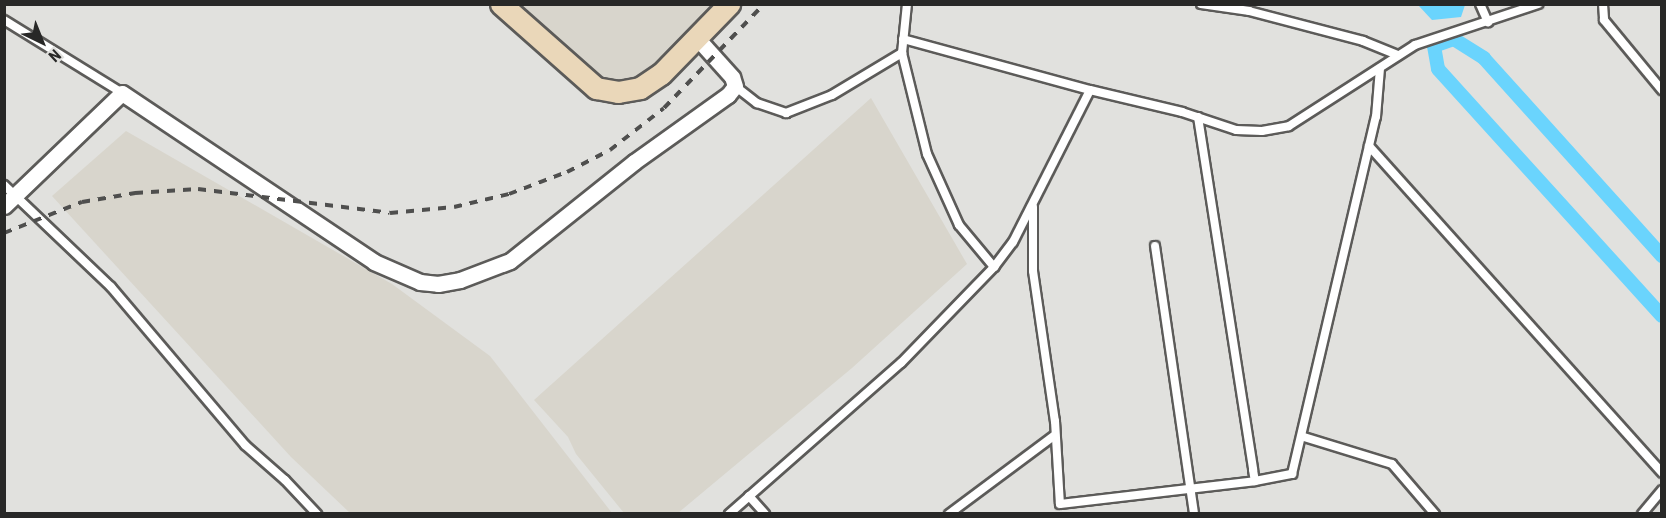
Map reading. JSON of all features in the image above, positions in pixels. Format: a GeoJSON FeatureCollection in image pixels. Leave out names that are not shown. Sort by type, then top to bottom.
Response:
{"type":"FeatureCollection","features":[{"type":"Feature","properties":{"kind":"street"},"geometry":{"type":"LineString","coordinates":[[501,4],[596,88],[618,92],[640,88],[661,74],[729,4]]}},
{"type":"Feature","properties":{"kind":"street"},"geometry":{"type":"LineString","coordinates":[[8,196],[122,93],[374,262],[398,275],[438,284],[480,275],[510,261],[735,86],[732,77],[698,38]]}},
{"type":"Feature","properties":{"kind":"lane"},"geometry":{"type":"LineString","coordinates":[[907,4],[902,53],[927,154],[959,225],[994,267]]}},
{"type":"Feature","properties":{"kind":"lane"},"geometry":{"type":"LineString","coordinates":[[1201,4],[1249,10],[1363,41],[1398,55]]}},
{"type":"Feature","properties":{"kind":"lane"},"geometry":{"type":"LineString","coordinates":[[1480,4],[1488,22]]}},
{"type":"Feature","properties":{"kind":"lane"},"geometry":{"type":"LineString","coordinates":[[903,39],[1198,117],[1236,130],[1262,131],[1289,126],[1415,45],[1538,4]]}},
{"type":"Feature","properties":{"kind":"lane"},"geometry":{"type":"LineString","coordinates":[[1604,4],[1604,20],[1662,90]]}},
{"type":"Feature","properties":{"kind":"lane"},"geometry":{"type":"LineString","coordinates":[[4,20],[122,93]]}},
{"type":"Feature","properties":{"kind":"lane"},"geometry":{"type":"LineString","coordinates":[[735,86],[757,103],[786,113],[832,95],[902,53]]}},
{"type":"Feature","properties":{"kind":"lane"},"geometry":{"type":"LineString","coordinates":[[1033,202],[1034,270],[1055,435],[1060,504],[1255,481],[1292,474],[1304,437],[1318,354],[1369,146],[1380,68]]}},
{"type":"Feature","properties":{"kind":"lane"},"geometry":{"type":"LineString","coordinates":[[729,513],[901,363],[994,267],[1013,242],[1090,90]]}},
{"type":"Feature","properties":{"kind":"lane"},"geometry":{"type":"LineString","coordinates":[[1198,117],[1255,481]]}},
{"type":"Feature","properties":{"kind":"lane"},"geometry":{"type":"LineString","coordinates":[[1369,146],[1662,473]]}},
{"type":"Feature","properties":{"kind":"lane"},"geometry":{"type":"LineString","coordinates":[[8,196],[111,287],[245,445],[317,513]]}},
{"type":"Feature","properties":{"kind":"lane"},"geometry":{"type":"LineString","coordinates":[[1155,246],[1194,513]]}},
{"type":"Feature","properties":{"kind":"lane"},"geometry":{"type":"LineString","coordinates":[[949,513],[1055,435]]}},
{"type":"Feature","properties":{"kind":"lane"},"geometry":{"type":"LineString","coordinates":[[1304,437],[1392,465],[1435,513]]}},
{"type":"Feature","properties":{"kind":"lane"},"geometry":{"type":"LineString","coordinates":[[1642,513],[1662,490]]}},
{"type":"Feature","properties":{"kind":"lane"},"geometry":{"type":"LineString","coordinates":[[749,496],[765,513]]}},
{"type":"Feature","properties":{"kind":"shaded area"},"geometry":{"type":"Polygon","coordinates":[[[501,5],[729,5],[697,38],[618,92],[501,5]]]}},
{"type":"Feature","properties":{"kind":"shaded area"},"geometry":{"type":"Polygon","coordinates":[[[871,98],[967,264],[852,368],[678,513],[624,513],[576,454],[568,437],[534,400],[871,98]]]}},
{"type":"Feature","properties":{"kind":"shaded area"},"geometry":{"type":"Polygon","coordinates":[[[126,131],[392,284],[490,356],[612,513],[350,513],[291,457],[52,196],[126,131]]]}},
{"type":"Feature","properties":{"kind":"water"},"geometry":{"type":"Polygon","coordinates":[[[1418,5],[1465,5],[1461,17],[1432,20],[1418,5]]]}},
{"type":"Feature","properties":{"kind":"waterway"},"geometry":{"type":"LineString","coordinates":[[1662,256],[1484,58],[1454,39],[1434,46],[1438,69],[1662,316]]}},
{"type":"Feature","properties":{"kind":"railway"},"geometry":{"type":"LineString","coordinates":[[4,233],[82,202],[135,193],[198,189],[390,213],[454,207],[509,194],[567,172],[610,150],[664,108],[764,4]]}}]}
